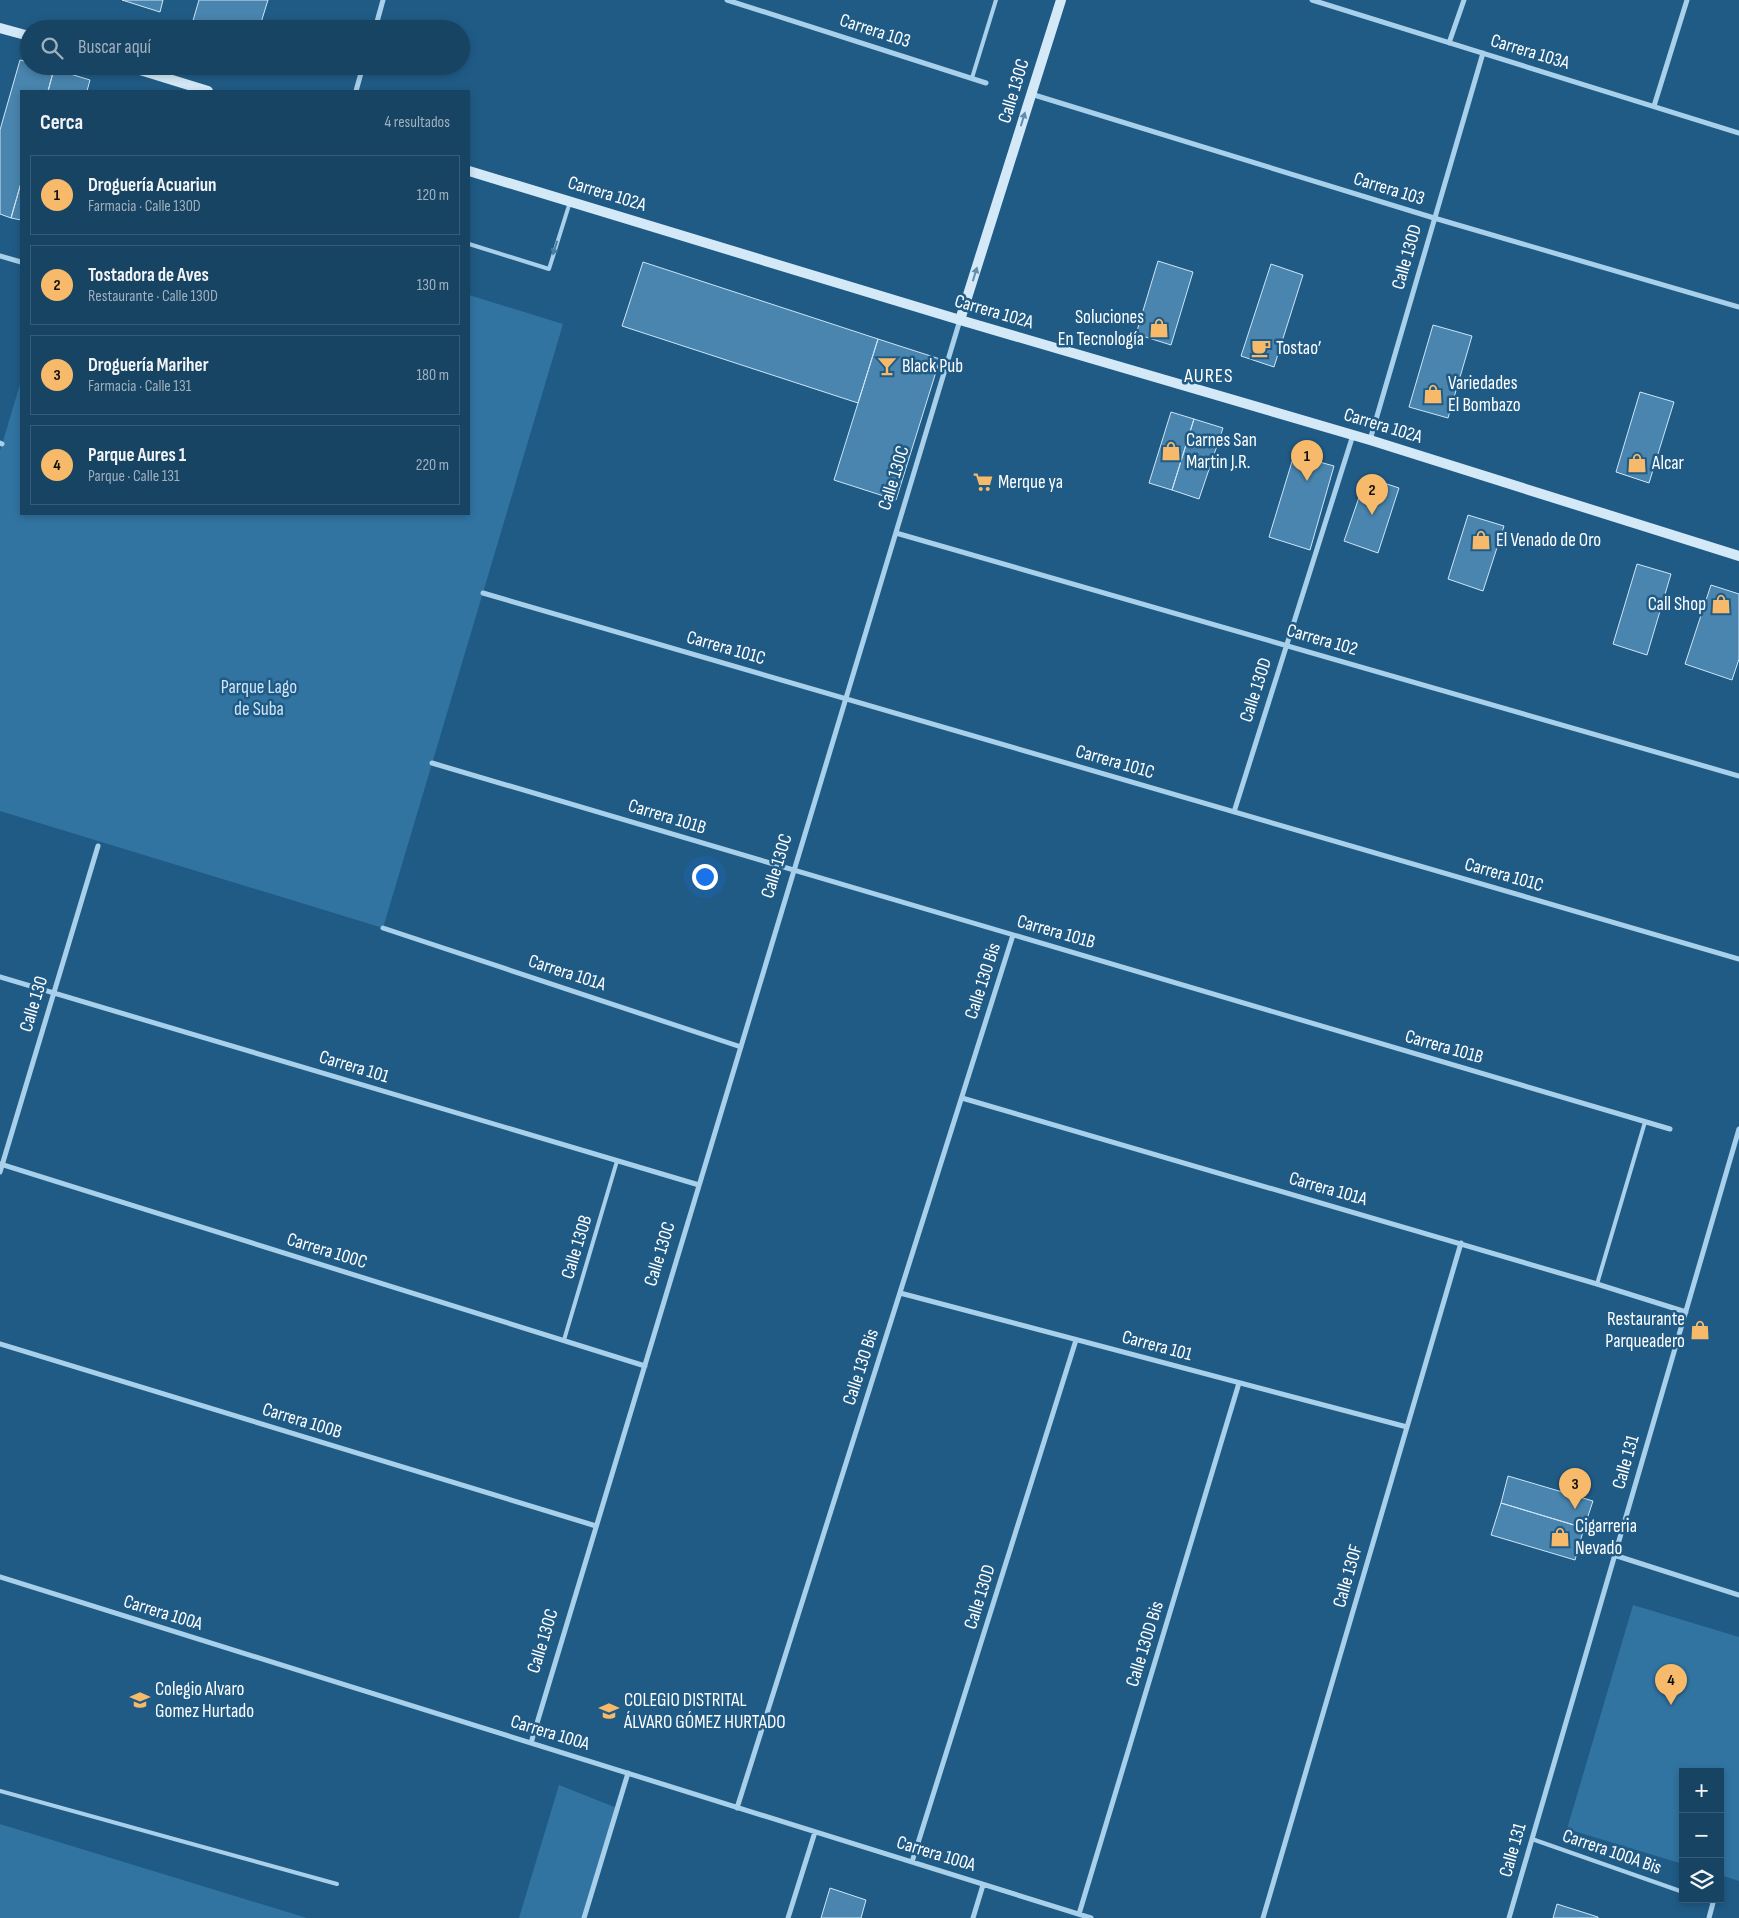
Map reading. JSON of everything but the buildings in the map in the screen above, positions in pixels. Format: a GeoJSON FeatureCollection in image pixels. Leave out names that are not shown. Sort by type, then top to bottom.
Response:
{"type":"FeatureCollection","features":[{"type":"Feature","properties":{"kind":"street"},"geometry":{"type":"LineString","coordinates":[[377,20],[383,0]]}},
{"type":"Feature","properties":{"kind":"street","name":"Carrera 103"},"geometry":{"type":"LineString","coordinates":[[726,0],[986,83]]}},
{"type":"Feature","properties":{"kind":"street","name":"Calle 130C"},"geometry":{"type":"LineString","coordinates":[[530,1743],[960,320],[1061,0]]}},
{"type":"Feature","properties":{"kind":"street","name":"Carrera 103A"},"geometry":{"type":"LineString","coordinates":[[1312,0],[1739,133]]}},
{"type":"Feature","properties":{"kind":"street"},"geometry":{"type":"LineString","coordinates":[[1449,43],[1464,0]]}},
{"type":"Feature","properties":{"kind":"street"},"geometry":{"type":"LineString","coordinates":[[1654,106],[1687,0]]}},
{"type":"Feature","properties":{"kind":"street"},"geometry":{"type":"LineString","coordinates":[[0,28],[20,34]]}},
{"type":"Feature","properties":{"kind":"street","name":"Calle 130D"},"geometry":{"type":"LineString","coordinates":[[1370,440],[1483,53]]}},
{"type":"Feature","properties":{"kind":"street"},"geometry":{"type":"LineString","coordinates":[[150,75],[182,88],[199,90]]}},
{"type":"Feature","properties":{"kind":"street"},"geometry":{"type":"LineString","coordinates":[[356,90],[360,75]]}},
{"type":"Feature","properties":{"kind":"street","name":"Carrera 103"},"geometry":{"type":"LineString","coordinates":[[1031,94],[1434,218],[1739,307]]}},
{"type":"Feature","properties":{"kind":"street","name":"Carrera 102A"},"geometry":{"type":"LineString","coordinates":[[470,171],[960,320],[1370,440],[1739,556]]}},
{"type":"Feature","properties":{"kind":"street"},"geometry":{"type":"LineString","coordinates":[[0,256],[20,262]]}},
{"type":"Feature","properties":{"kind":"street","name":"Calle 130D"},"geometry":{"type":"LineString","coordinates":[[1234,812],[1353,435]]}},
{"type":"Feature","properties":{"kind":"street","name":"Carrera 102"},"geometry":{"type":"LineString","coordinates":[[896,533],[1739,776]]}},
{"type":"Feature","properties":{"kind":"street","name":"Carrera 101C"},"geometry":{"type":"LineString","coordinates":[[483,593],[1739,959]]}},
{"type":"Feature","properties":{"kind":"street","name":"Carrera 101B"},"geometry":{"type":"LineString","coordinates":[[432,763],[1670,1129]]}},
{"type":"Feature","properties":{"kind":"street","name":"Calle 130"},"geometry":{"type":"LineString","coordinates":[[0,1172],[98,846]]}},
{"type":"Feature","properties":{"kind":"street","name":"Carrera 101A"},"geometry":{"type":"LineString","coordinates":[[383,928],[741,1046]]}},
{"type":"Feature","properties":{"kind":"street","name":"Calle 130 Bis"},"geometry":{"type":"LineString","coordinates":[[737,1808],[1013,935]]}},
{"type":"Feature","properties":{"kind":"street","name":"Carrera 101"},"geometry":{"type":"LineString","coordinates":[[0,977],[699,1185]]}},
{"type":"Feature","properties":{"kind":"street","name":"Carrera 101A"},"geometry":{"type":"LineString","coordinates":[[962,1098],[1461,1243],[1686,1312]]}},
{"type":"Feature","properties":{"kind":"street","name":"Calle 131"},"geometry":{"type":"LineString","coordinates":[[1509,1918],[1739,1129]]}},
{"type":"Feature","properties":{"kind":"street","name":"Carrera 100C"},"geometry":{"type":"LineString","coordinates":[[1,1164],[645,1366]]}},
{"type":"Feature","properties":{"kind":"street","name":"Calle 130F"},"geometry":{"type":"LineString","coordinates":[[1263,1918],[1461,1243]]}},
{"type":"Feature","properties":{"kind":"street","name":"Carrera 101"},"geometry":{"type":"LineString","coordinates":[[900,1293],[1407,1427]]}},
{"type":"Feature","properties":{"kind":"street","name":"Calle 130D"},"geometry":{"type":"LineString","coordinates":[[912,1862],[1076,1340]]}},
{"type":"Feature","properties":{"kind":"street","name":"Carrera 100B"},"geometry":{"type":"LineString","coordinates":[[0,1344],[596,1526]]}},
{"type":"Feature","properties":{"kind":"street","name":"Calle 130D Bis"},"geometry":{"type":"LineString","coordinates":[[1079,1914],[1239,1383]]}},
{"type":"Feature","properties":{"kind":"street"},"geometry":{"type":"LineString","coordinates":[[1614,1555],[1739,1595]]}},
{"type":"Feature","properties":{"kind":"street","name":"Carrera 100A"},"geometry":{"type":"LineString","coordinates":[[0,1577],[1091,1918]]}},
{"type":"Feature","properties":{"kind":"street"},"geometry":{"type":"LineString","coordinates":[[584,1918],[628,1773]]}},
{"type":"Feature","properties":{"kind":"street"},"geometry":{"type":"LineString","coordinates":[[788,1918],[815,1832]]}},
{"type":"Feature","properties":{"kind":"street"},"geometry":{"type":"LineString","coordinates":[[973,1918],[983,1885]]}},
{"type":"Feature","properties":{"kind":"street"},"geometry":{"type":"LineString","coordinates":[[1709,1918],[1713,1903]]}},
{"type":"Feature","properties":{"kind":"lane"},"geometry":{"type":"LineString","coordinates":[[972,78],[996,0]]}},
{"type":"Feature","properties":{"kind":"lane"},"geometry":{"type":"LineString","coordinates":[[470,244],[549,269],[570,202]]}},
{"type":"Feature","properties":{"kind":"lane"},"geometry":{"type":"LineString","coordinates":[[1597,1284],[1646,1122]]}},
{"type":"Feature","properties":{"kind":"lane","name":"Calle 130B"},"geometry":{"type":"LineString","coordinates":[[564,1340],[617,1161]]}},
{"type":"Feature","properties":{"kind":"lane"},"geometry":{"type":"LineString","coordinates":[[0,1791],[337,1884]]}},
{"type":"Feature","properties":{"kind":"lane","name":"Carrera 100A Bis"},"geometry":{"type":"LineString","coordinates":[[1532,1838],[1679,1891]]}},
{"type":"Feature","properties":{"kind":"green space","name":"Parque Lago de Suba"},"geometry":{"type":"Polygon","coordinates":[[[470,295],[563,324],[383,928],[0,811],[0,451],[20,384],[20,515],[470,515],[470,295]]]}},
{"type":"Feature","properties":{"kind":"green space"},"geometry":{"type":"Polygon","coordinates":[[[1633,1605],[1739,1637],[1739,1881],[1724,1876],[1724,1768],[1679,1768],[1679,1863],[1567,1829],[1633,1605]]]}},
{"type":"Feature","properties":{"kind":"green space"},"geometry":{"type":"Polygon","coordinates":[[[559,1785],[617,1808],[584,1918],[519,1918],[559,1785]]]}},
{"type":"Feature","properties":{"kind":"green space"},"geometry":{"type":"Polygon","coordinates":[[[0,1824],[307,1918],[0,1918],[0,1824]]]}},
{"type":"Feature","properties":{"kind":"place","name":"Soluciones En Tecnología"},"geometry":{"type":"Point","coordinates":[1159,328]}},
{"type":"Feature","properties":{"kind":"place","name":"Tostao’"},"geometry":{"type":"Point","coordinates":[1261,348]}},
{"type":"Feature","properties":{"kind":"place","name":"Black Pub"},"geometry":{"type":"Point","coordinates":[887,366]}},
{"type":"Feature","properties":{"kind":"place","name":"Variedades El Bombazo"},"geometry":{"type":"Point","coordinates":[1433,394]}},
{"type":"Feature","properties":{"kind":"place","name":"Carnes San Martin J.R."},"geometry":{"type":"Point","coordinates":[1171,451]}},
{"type":"Feature","properties":{"kind":"place","name":"Alcar"},"geometry":{"type":"Point","coordinates":[1637,463]}},
{"type":"Feature","properties":{"kind":"place","name":"Droguería Acuariun"},"geometry":{"type":"Point","coordinates":[1307,481]}},
{"type":"Feature","properties":{"kind":"place","name":"Merque ya"},"geometry":{"type":"Point","coordinates":[983,482]}},
{"type":"Feature","properties":{"kind":"place","name":"Tostadora de Aves"},"geometry":{"type":"Point","coordinates":[1372,515]}},
{"type":"Feature","properties":{"kind":"place","name":"El Venado de Oro"},"geometry":{"type":"Point","coordinates":[1481,540]}},
{"type":"Feature","properties":{"kind":"place","name":"Call Shop"},"geometry":{"type":"Point","coordinates":[1721,604]}},
{"type":"Feature","properties":{"kind":"place","name":"Restaurante Parqueadero"},"geometry":{"type":"Point","coordinates":[1700,1330]}},
{"type":"Feature","properties":{"kind":"place","name":"Droguería Mariher"},"geometry":{"type":"Point","coordinates":[1575,1509]}},
{"type":"Feature","properties":{"kind":"place","name":"Cigarreria Nevado"},"geometry":{"type":"Point","coordinates":[1560,1537]}},
{"type":"Feature","properties":{"kind":"place","name":"Colegio Alvaro Gomez Hurtado"},"geometry":{"type":"Point","coordinates":[140,1700]}},
{"type":"Feature","properties":{"kind":"place","name":"Parque Aures 1"},"geometry":{"type":"Point","coordinates":[1671,1705]}},
{"type":"Feature","properties":{"kind":"place","name":"COLEGIO DISTRITAL ÁLVARO GÓMEZ HURTADO"},"geometry":{"type":"Point","coordinates":[609,1711]}},
{"type":"Feature","properties":{"kind":"district","name":"AURES"},"geometry":{"type":"Point","coordinates":[1209,376]}}]}
